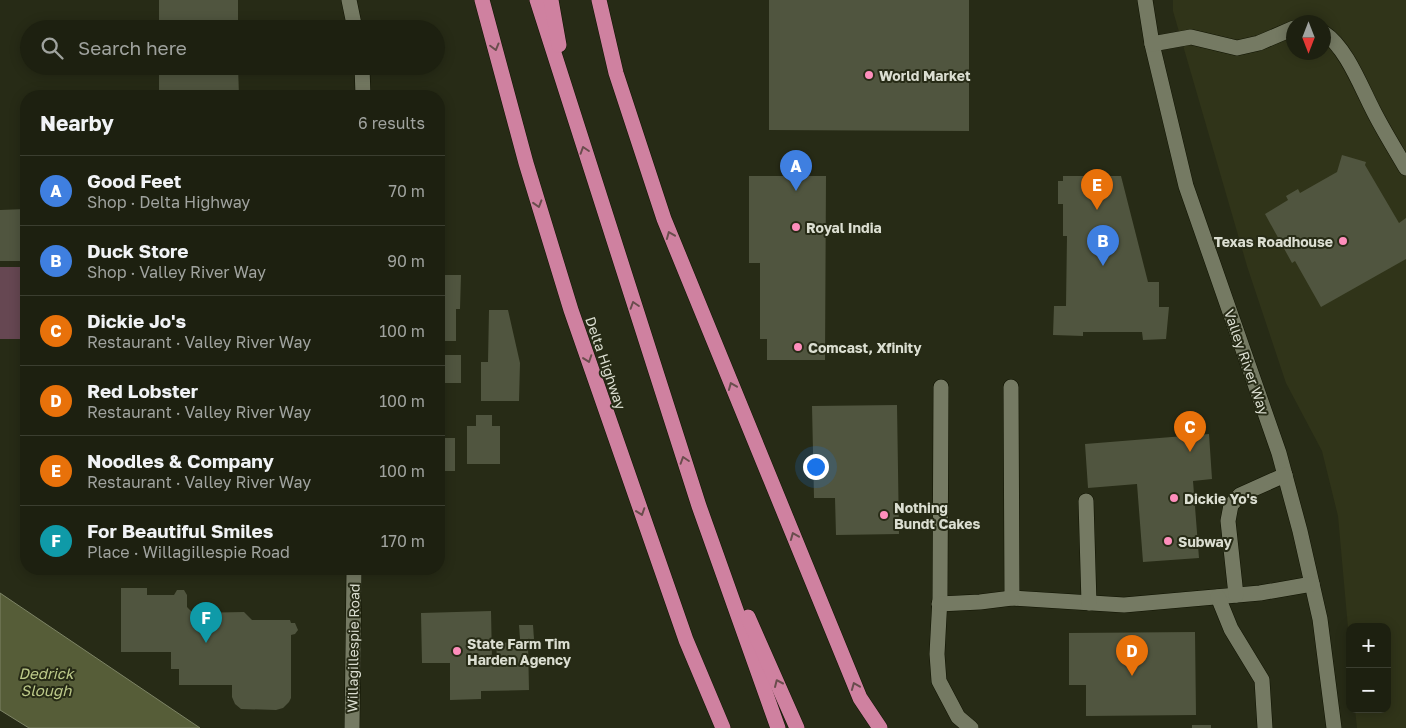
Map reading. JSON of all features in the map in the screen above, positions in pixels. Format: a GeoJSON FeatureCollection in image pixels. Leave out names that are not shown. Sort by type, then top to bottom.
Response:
{"type":"FeatureCollection","features":[{"type":"Feature","properties":{"kind":"highway","name":"Delta Highway"},"geometry":{"type":"LineString","coordinates":[[482,0],[526,164],[571,310],[686,640],[723,728]]}},
{"type":"Feature","properties":{"kind":"highway"},"geometry":{"type":"LineString","coordinates":[[537,0],[699,506],[778,728]]}},
{"type":"Feature","properties":{"kind":"highway"},"geometry":{"type":"LineString","coordinates":[[551,0],[572,113]]}},
{"type":"Feature","properties":{"kind":"highway"},"geometry":{"type":"LineString","coordinates":[[600,0],[616,73],[664,219],[860,698],[880,728]]}},
{"type":"Feature","properties":{"kind":"highway"},"geometry":{"type":"LineString","coordinates":[[699,506],[797,728]]}},
{"type":"Feature","properties":{"kind":"highway"},"geometry":{"type":"LineString","coordinates":[[686,640],[715,728]]}},
{"type":"Feature","properties":{"kind":"street"},"geometry":{"type":"LineString","coordinates":[[349,0],[353,20]]}},
{"type":"Feature","properties":{"kind":"street","name":"Valley River Way"},"geometry":{"type":"LineString","coordinates":[[1145,0],[1152,44],[1186,186],[1285,475],[1312,584],[1326,653],[1334,728]]}},
{"type":"Feature","properties":{"kind":"street"},"geometry":{"type":"LineString","coordinates":[[1152,44],[1191,36],[1237,48],[1258,43],[1286,31]]}},
{"type":"Feature","properties":{"kind":"street"},"geometry":{"type":"LineString","coordinates":[[1331,37],[1350,65],[1374,113],[1406,168]]}},
{"type":"Feature","properties":{"kind":"street"},"geometry":{"type":"LineString","coordinates":[[362,75],[363,90]]}},
{"type":"Feature","properties":{"kind":"street"},"geometry":{"type":"LineString","coordinates":[[941,386],[937,654],[939,681],[958,717],[971,728]]}},
{"type":"Feature","properties":{"kind":"street"},"geometry":{"type":"LineString","coordinates":[[1011,386],[1012,598]]}},
{"type":"Feature","properties":{"kind":"street"},"geometry":{"type":"LineString","coordinates":[[1236,595],[1228,521],[1231,505],[1240,495],[1285,475]]}},
{"type":"Feature","properties":{"kind":"street"},"geometry":{"type":"LineString","coordinates":[[1086,501],[1089,603]]}},
{"type":"Feature","properties":{"kind":"street","name":"Willagillespie Road"},"geometry":{"type":"LineString","coordinates":[[352,728],[354,575]]}},
{"type":"Feature","properties":{"kind":"street"},"geometry":{"type":"LineString","coordinates":[[939,604],[1012,598],[1124,605],[1260,593],[1312,584]]}},
{"type":"Feature","properties":{"kind":"street"},"geometry":{"type":"LineString","coordinates":[[1218,597],[1231,629],[1262,680],[1265,728]]}},
{"type":"Feature","properties":{"kind":"shaded area"},"geometry":{"type":"Polygon","coordinates":[[[1173,0],[1406,0],[1406,728],[1357,728],[1355,713],[1391,713],[1391,623],[1348,623],[1338,516],[1322,451],[1286,383],[1247,266],[1173,11],[1173,0]]]}},
{"type":"Feature","properties":{"kind":"shaded area"},"geometry":{"type":"Polygon","coordinates":[[[0,267],[20,267],[20,339],[0,339],[0,267]]]}},
{"type":"Feature","properties":{"kind":"water","name":"Dedrick Slough"},"geometry":{"type":"Polygon","coordinates":[[[0,593],[200,728],[29,728],[0,710],[0,593]]]}},
{"type":"Feature","properties":{"kind":"building"},"geometry":{"type":"Polygon","coordinates":[[[159,0],[238,0],[238,20],[159,20],[159,0]]]}},
{"type":"Feature","properties":{"kind":"building"},"geometry":{"type":"Polygon","coordinates":[[[769,0],[969,0],[969,131],[769,130],[769,0]]]}},
{"type":"Feature","properties":{"kind":"building"},"geometry":{"type":"Polygon","coordinates":[[[159,75],[238,75],[239,90],[159,90],[159,75]]]}},
{"type":"Feature","properties":{"kind":"building","name":"Texas Roadhouse"},"geometry":{"type":"Polygon","coordinates":[[[1342,155],[1366,162],[1365,165],[1399,223],[1406,218],[1406,259],[1321,307],[1295,261],[1292,263],[1265,214],[1288,200],[1286,196],[1298,189],[1300,193],[1337,172],[1342,155]]]}},
{"type":"Feature","properties":{"kind":"building"},"geometry":{"type":"Polygon","coordinates":[[[749,176],[826,176],[825,360],[767,360],[767,339],[760,339],[760,263],[749,263],[749,176]]]}},
{"type":"Feature","properties":{"kind":"building"},"geometry":{"type":"Polygon","coordinates":[[[1063,176],[1121,176],[1148,282],[1159,282],[1159,307],[1169,307],[1166,339],[1143,340],[1142,332],[1083,332],[1083,336],[1053,335],[1054,306],[1066,306],[1067,236],[1063,236],[1063,204],[1058,204],[1058,181],[1063,181],[1063,176]]]}},
{"type":"Feature","properties":{"kind":"building"},"geometry":{"type":"Polygon","coordinates":[[[20,209],[20,261],[0,261],[0,210],[20,209]]]}},
{"type":"Feature","properties":{"kind":"building"},"geometry":{"type":"Polygon","coordinates":[[[445,275],[461,275],[460,309],[456,309],[456,341],[445,341],[445,275]]]}},
{"type":"Feature","properties":{"kind":"building"},"geometry":{"type":"Polygon","coordinates":[[[489,310],[508,310],[520,363],[519,401],[481,401],[481,362],[488,362],[489,310]]]}},
{"type":"Feature","properties":{"kind":"building"},"geometry":{"type":"Polygon","coordinates":[[[445,355],[461,355],[461,383],[445,383],[445,355]]]}},
{"type":"Feature","properties":{"kind":"building"},"geometry":{"type":"Polygon","coordinates":[[[897,405],[899,534],[836,535],[835,498],[814,498],[812,406],[897,405]]]}},
{"type":"Feature","properties":{"kind":"building"},"geometry":{"type":"Polygon","coordinates":[[[476,415],[492,415],[492,426],[500,426],[500,464],[467,464],[467,426],[476,426],[476,415]]]}},
{"type":"Feature","properties":{"kind":"building"},"geometry":{"type":"Polygon","coordinates":[[[1209,434],[1212,479],[1193,481],[1199,558],[1143,562],[1137,484],[1088,488],[1085,444],[1209,434]]]}},
{"type":"Feature","properties":{"kind":"building"},"geometry":{"type":"Polygon","coordinates":[[[445,438],[455,438],[455,471],[445,471],[445,438]]]}},
{"type":"Feature","properties":{"kind":"building"},"geometry":{"type":"Polygon","coordinates":[[[121,588],[147,588],[147,595],[174,595],[177,590],[184,590],[187,595],[187,607],[193,613],[244,612],[252,620],[290,620],[291,623],[295,623],[298,630],[295,634],[291,635],[291,698],[289,702],[283,708],[276,710],[241,709],[235,704],[232,697],[232,685],[179,685],[179,669],[171,669],[171,652],[121,652],[121,588]]]}},
{"type":"Feature","properties":{"kind":"building","name":"State Farm Tim Harden Agency"},"geometry":{"type":"Polygon","coordinates":[[[491,611],[492,660],[497,659],[496,643],[528,642],[529,690],[481,691],[481,699],[450,700],[450,663],[422,663],[421,613],[491,611]]]}},
{"type":"Feature","properties":{"kind":"building"},"geometry":{"type":"Polygon","coordinates":[[[519,625],[533,625],[534,639],[520,639],[519,625]]]}},
{"type":"Feature","properties":{"kind":"building"},"geometry":{"type":"Polygon","coordinates":[[[1195,632],[1196,715],[1086,716],[1086,685],[1069,685],[1069,633],[1195,632]]]}},
{"type":"Feature","properties":{"kind":"building"},"geometry":{"type":"Polygon","coordinates":[[[1192,725],[1211,725],[1211,728],[1192,728],[1192,725]]]}},
{"type":"Feature","properties":{"kind":"place","name":"World Market"},"geometry":{"type":"Point","coordinates":[869,75]}},
{"type":"Feature","properties":{"kind":"place","name":"Good Feet"},"geometry":{"type":"Point","coordinates":[796,191]}},
{"type":"Feature","properties":{"kind":"place","name":"Noodles & Company"},"geometry":{"type":"Point","coordinates":[1097,210]}},
{"type":"Feature","properties":{"kind":"place","name":"Royal India"},"geometry":{"type":"Point","coordinates":[796,227]}},
{"type":"Feature","properties":{"kind":"place","name":"Texas Roadhouse"},"geometry":{"type":"Point","coordinates":[1343,241]}},
{"type":"Feature","properties":{"kind":"place","name":"Duck Store"},"geometry":{"type":"Point","coordinates":[1103,266]}},
{"type":"Feature","properties":{"kind":"place","name":"Comcast, Xfinity"},"geometry":{"type":"Point","coordinates":[798,347]}},
{"type":"Feature","properties":{"kind":"place","name":"Dickie Jo's"},"geometry":{"type":"Point","coordinates":[1190,452]}},
{"type":"Feature","properties":{"kind":"place","name":"Dickie Yo's"},"geometry":{"type":"Point","coordinates":[1174,498]}},
{"type":"Feature","properties":{"kind":"place","name":"Nothing Bundt Cakes"},"geometry":{"type":"Point","coordinates":[884,515]}},
{"type":"Feature","properties":{"kind":"place","name":"Subway"},"geometry":{"type":"Point","coordinates":[1168,541]}},
{"type":"Feature","properties":{"kind":"place","name":"For Beautiful Smiles"},"geometry":{"type":"Point","coordinates":[206,643]}},
{"type":"Feature","properties":{"kind":"place","name":"State Farm Tim Harden Agency"},"geometry":{"type":"Point","coordinates":[457,651]}},
{"type":"Feature","properties":{"kind":"place","name":"Red Lobster"},"geometry":{"type":"Point","coordinates":[1132,676]}}]}
